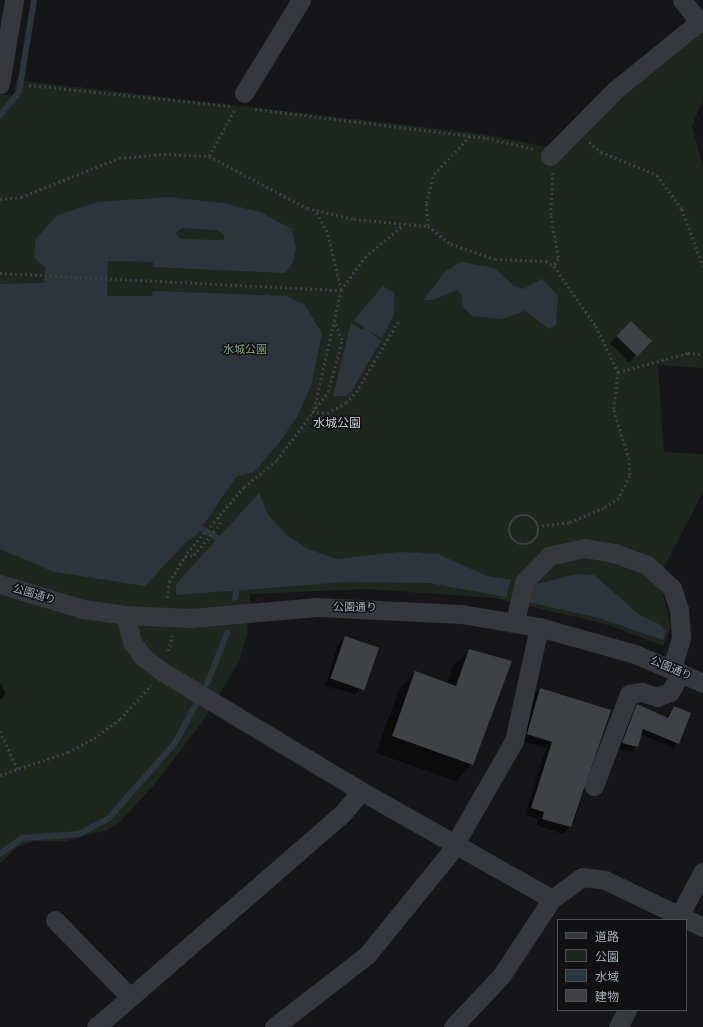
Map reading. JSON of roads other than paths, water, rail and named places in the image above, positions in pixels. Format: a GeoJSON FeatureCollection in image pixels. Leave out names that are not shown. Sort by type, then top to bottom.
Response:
{"type":"FeatureCollection","features":[{"type":"Feature","properties":{"kind":"street"},"geometry":{"type":"LineString","coordinates":[[0,84],[14,0]]}},
{"type":"Feature","properties":{"kind":"street"},"geometry":{"type":"LineString","coordinates":[[244,104],[301,0]]}},
{"type":"Feature","properties":{"kind":"street"},"geometry":{"type":"LineString","coordinates":[[550,156],[614,91],[701,21],[682,0]]}},
{"type":"Feature","properties":{"kind":"street"},"geometry":{"type":"LineString","coordinates":[[515,622],[524,582],[549,556],[585,548],[614,553],[647,565],[672,588],[679,609],[681,638],[676,670],[670,692],[657,697],[642,692],[629,694],[594,786]]}},
{"type":"Feature","properties":{"kind":"street","name":"公園通り"},"geometry":{"type":"LineString","coordinates":[[0,584],[83,610],[125,615],[191,618],[325,608],[461,614],[539,627],[676,670],[703,683]]}},
{"type":"Feature","properties":{"kind":"street"},"geometry":{"type":"LineString","coordinates":[[125,615],[132,642],[143,657],[362,791],[552,899]]}},
{"type":"Feature","properties":{"kind":"street"},"geometry":{"type":"LineString","coordinates":[[274,1027],[367,955],[455,844],[514,741],[539,627]]}},
{"type":"Feature","properties":{"kind":"street"},"geometry":{"type":"LineString","coordinates":[[96,1027],[342,814],[362,791]]}},
{"type":"Feature","properties":{"kind":"street"},"geometry":{"type":"LineString","coordinates":[[453,1027],[501,976],[552,899],[582,877],[592,876],[678,918],[703,870]]}},
{"type":"Feature","properties":{"kind":"street"},"geometry":{"type":"LineString","coordinates":[[55,920],[130,997]]}},
{"type":"Feature","properties":{"kind":"street"},"geometry":{"type":"LineString","coordinates":[[687,921],[703,927]]}},
{"type":"Feature","properties":{"kind":"street"},"geometry":{"type":"LineString","coordinates":[[618,1027],[626,1011]]}},
{"type":"Feature","properties":{"kind":"water"},"geometry":{"type":"Polygon","coordinates":[[[168,197],[223,203],[260,212],[292,229],[296,248],[293,263],[285,273],[153,267],[153,262],[108,261],[107,296],[152,296],[153,291],[286,296],[304,304],[322,333],[312,383],[297,417],[278,444],[254,472],[237,476],[195,537],[187,541],[145,586],[54,572],[0,549],[0,284],[44,283],[45,267],[34,258],[35,240],[57,215],[98,202],[168,197]],[[182,228],[175,233],[181,239],[224,240],[224,235],[217,230],[182,228]]]}},
{"type":"Feature","properties":{"kind":"water"},"geometry":{"type":"Polygon","coordinates":[[[461,262],[494,268],[513,285],[523,289],[542,279],[558,296],[556,325],[549,329],[525,311],[502,319],[472,316],[462,306],[462,295],[457,290],[433,300],[423,300],[446,271],[461,262]]]}},
{"type":"Feature","properties":{"kind":"water"},"geometry":{"type":"Polygon","coordinates":[[[383,286],[394,293],[394,314],[389,325],[382,338],[367,330],[381,341],[351,392],[345,396],[333,396],[351,323],[362,330],[364,327],[354,320],[383,286]]]}},
{"type":"Feature","properties":{"kind":"water"},"geometry":{"type":"Polygon","coordinates":[[[259,493],[269,516],[287,535],[308,549],[337,559],[399,552],[438,554],[487,576],[511,580],[506,597],[429,583],[346,582],[176,595],[176,584],[259,493]]]}},
{"type":"Feature","properties":{"kind":"water"},"geometry":{"type":"Polygon","coordinates":[[[577,574],[594,575],[641,616],[659,624],[666,631],[663,640],[599,618],[528,602],[533,585],[577,574]]]}},
{"type":"Feature","properties":{"kind":"waterway"},"geometry":{"type":"LineString","coordinates":[[0,115],[19,92],[34,0]]}},
{"type":"Feature","properties":{"kind":"waterway"},"geometry":{"type":"LineString","coordinates":[[195,524],[224,543]]}},
{"type":"Feature","properties":{"kind":"waterway"},"geometry":{"type":"LineString","coordinates":[[235,598],[238,583]]}},
{"type":"Feature","properties":{"kind":"waterway"},"geometry":{"type":"LineString","coordinates":[[207,684],[227,633]]}},
{"type":"Feature","properties":{"kind":"waterway"},"geometry":{"type":"LineString","coordinates":[[0,854],[22,838],[79,834],[109,818],[175,743],[196,704]]}},
{"type":"Feature","properties":{"kind":"district","name":"水城公園"},"geometry":{"type":"Point","coordinates":[337,424]}}]}
